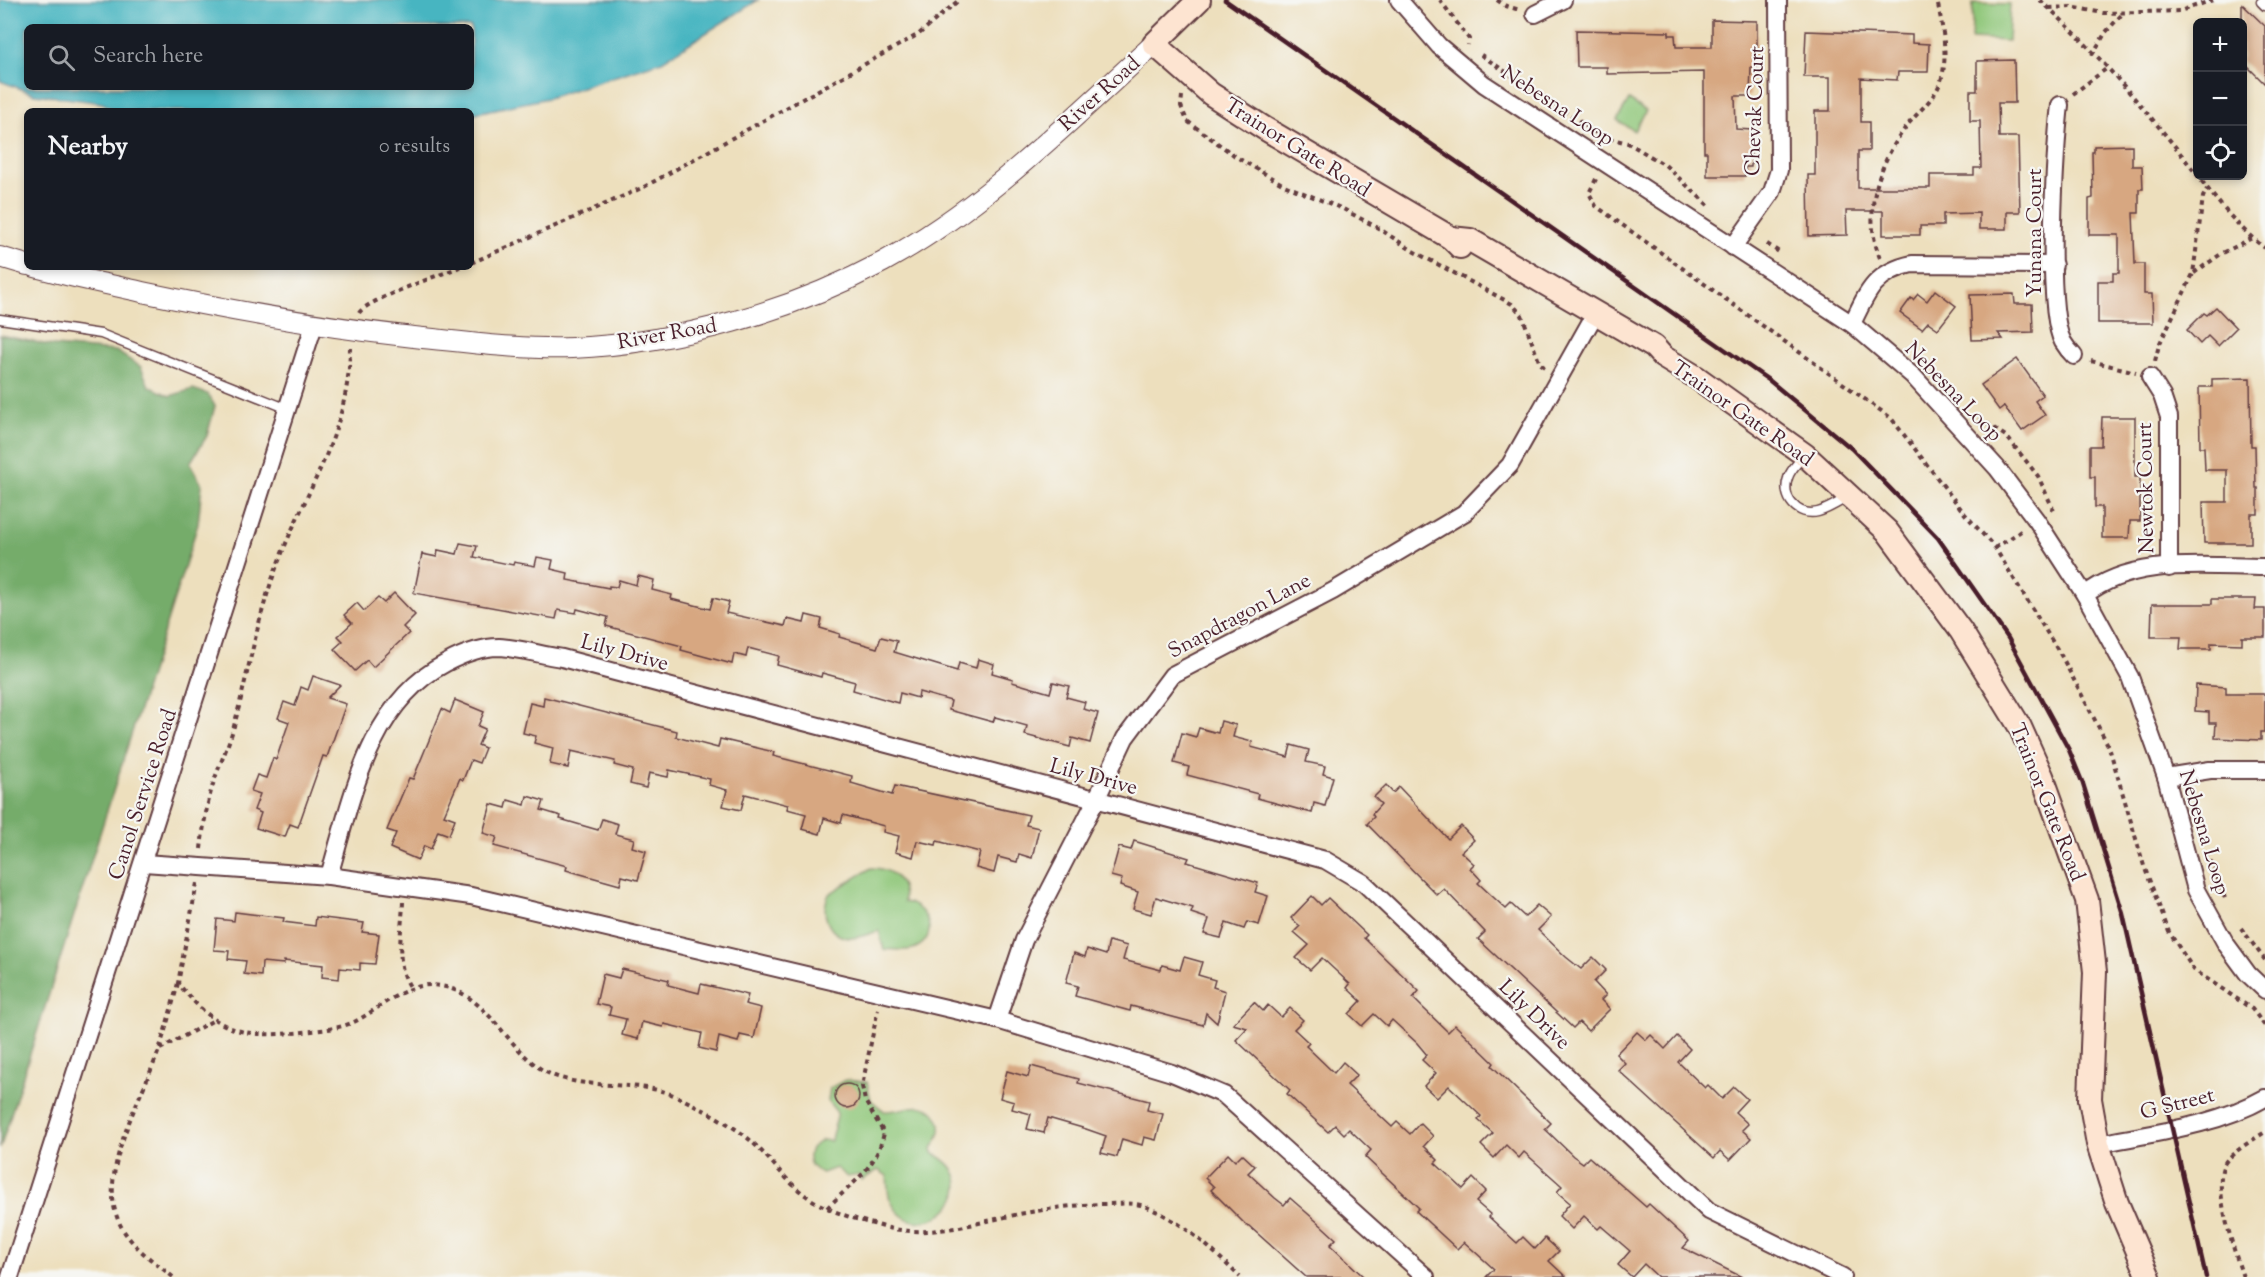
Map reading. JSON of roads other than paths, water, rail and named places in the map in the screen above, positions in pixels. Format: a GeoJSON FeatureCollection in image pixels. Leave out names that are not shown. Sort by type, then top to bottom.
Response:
{"type":"FeatureCollection","features":[{"type":"Feature","properties":{"kind":"main road","name":"River Road"},"geometry":{"type":"LineString","coordinates":[[1154,44],[1199,0]]}},
{"type":"Feature","properties":{"kind":"main road","name":"Trainor Gate Road"},"geometry":{"type":"LineString","coordinates":[[1154,44],[1211,94],[1264,128],[1451,238],[1464,251],[1647,356],[1663,357]]}},
{"type":"Feature","properties":{"kind":"main road","name":"Trainor Gate Road"},"geometry":{"type":"LineString","coordinates":[[1451,238],[1470,240],[1654,347],[1663,357],[1696,376],[1805,455],[1852,496],[1887,531],[1961,631],[2020,728],[2042,776],[2087,900],[2093,937],[2095,972],[2090,1099],[2098,1144],[2117,1203],[2149,1277]]}},
{"type":"Feature","properties":{"kind":"street","name":"Nebesna Loop"},"geometry":{"type":"LineString","coordinates":[[1399,0],[1439,46],[1484,84],[1852,324],[1913,376],[1977,444],[2037,521],[2085,595],[2130,677],[2166,777],[2196,890],[2226,944],[2248,974],[2265,990]]}},
{"type":"Feature","properties":{"kind":"street"},"geometry":{"type":"LineString","coordinates":[[1535,14],[1563,0]]}},
{"type":"Feature","properties":{"kind":"street","name":"Chevak Court"},"geometry":{"type":"LineString","coordinates":[[1733,247],[1772,192],[1779,170],[1778,0]]}},
{"type":"Feature","properties":{"kind":"street","name":"River Road"},"geometry":{"type":"LineString","coordinates":[[48,270],[248,315],[350,330],[495,345],[572,348],[659,337],[724,323],[809,298],[883,261],[1000,183],[1154,44]]}},
{"type":"Feature","properties":{"kind":"street","name":"Yunana Court"},"geometry":{"type":"LineString","coordinates":[[2060,105],[2056,138],[2054,265],[2057,322],[2062,341],[2074,357]]}},
{"type":"Feature","properties":{"kind":"street"},"geometry":{"type":"LineString","coordinates":[[0,257],[24,264]]}},
{"type":"Feature","properties":{"kind":"street"},"geometry":{"type":"LineString","coordinates":[[1852,324],[1875,284],[1886,272],[1912,264],[2054,265]]}},
{"type":"Feature","properties":{"kind":"street","name":"Snapdragon Lane"},"geometry":{"type":"LineString","coordinates":[[997,1020],[1024,940],[1125,738],[1172,675],[1333,591],[1464,513],[1510,465],[1590,323]]}},
{"type":"Feature","properties":{"kind":"street","name":"Canol Service Road"},"geometry":{"type":"LineString","coordinates":[[10,1277],[314,325]]}},
{"type":"Feature","properties":{"kind":"street","name":"Newtok Court"},"geometry":{"type":"LineString","coordinates":[[2150,377],[2162,396],[2169,417],[2169,568]]}},
{"type":"Feature","properties":{"kind":"street"},"geometry":{"type":"LineString","coordinates":[[2085,595],[2116,576],[2169,568],[2265,567]]}},
{"type":"Feature","properties":{"kind":"street","name":"Lily Drive"},"geometry":{"type":"LineString","coordinates":[[329,876],[360,772],[391,708],[424,674],[462,655],[497,647],[562,658],[1325,860],[1364,883],[1709,1211],[1843,1277]]}},
{"type":"Feature","properties":{"kind":"street"},"geometry":{"type":"LineString","coordinates":[[2166,777],[2210,770],[2265,770]]}},
{"type":"Feature","properties":{"kind":"street"},"geometry":{"type":"LineString","coordinates":[[144,863],[329,876],[471,896],[997,1020],[1172,1073],[1224,1095],[1426,1277]]}},
{"type":"Feature","properties":{"kind":"street","name":"G Street"},"geometry":{"type":"LineString","coordinates":[[2098,1144],[2172,1129],[2240,1110],[2265,1098]]}},
{"type":"Feature","properties":{"kind":"lane"},"geometry":{"type":"LineString","coordinates":[[2264,0],[2261,2],[2265,6]]}},
{"type":"Feature","properties":{"kind":"lane"},"geometry":{"type":"LineString","coordinates":[[0,319],[101,334],[288,409]]}},
{"type":"Feature","properties":{"kind":"lane"},"geometry":{"type":"LineString","coordinates":[[1805,455],[1788,477],[1786,493],[1793,507],[1806,513],[1820,512],[1852,496]]}},
{"type":"Feature","properties":{"kind":"water"},"geometry":{"type":"Polygon","coordinates":[[[0,0],[758,0],[662,61],[548,98],[474,113],[474,108],[111,108],[102,103],[35,94],[24,90],[474,90],[474,24],[24,24],[24,90],[0,81],[0,0]]]}},
{"type":"Feature","properties":{"kind":"railway"},"geometry":{"type":"LineString","coordinates":[[1225,0],[1770,381],[1852,449],[1938,538],[2008,638],[2069,750],[2083,784],[2123,914],[2206,1277]]}}]}
